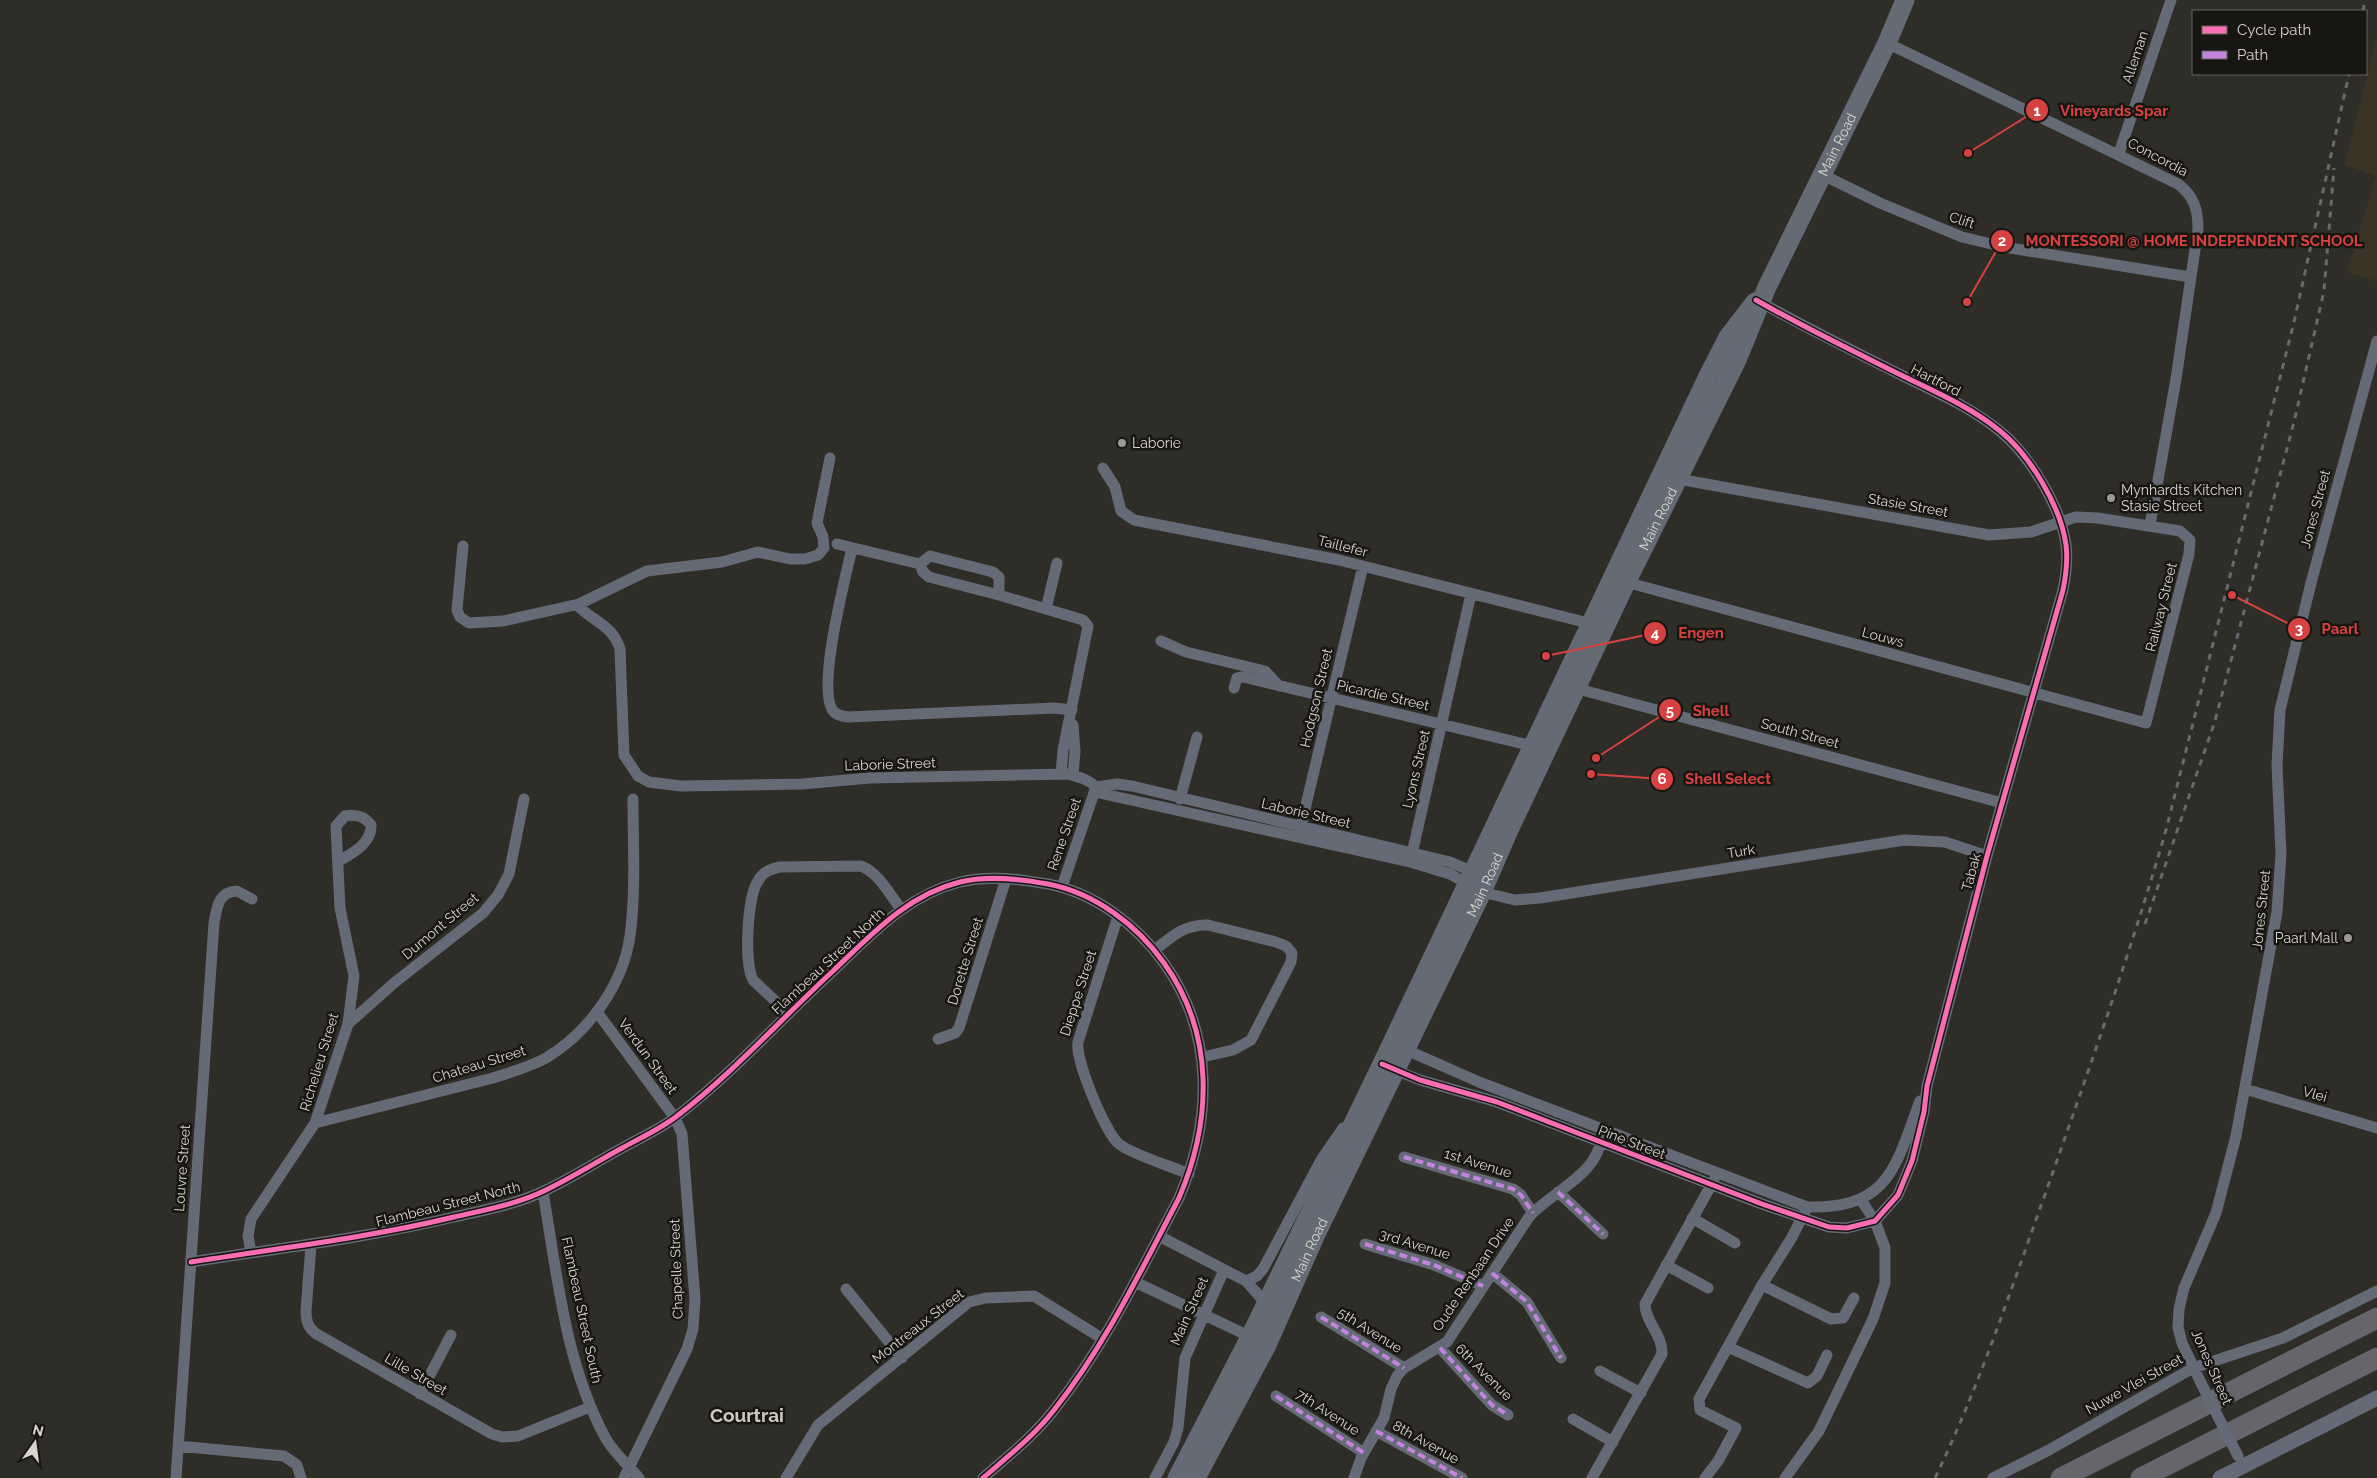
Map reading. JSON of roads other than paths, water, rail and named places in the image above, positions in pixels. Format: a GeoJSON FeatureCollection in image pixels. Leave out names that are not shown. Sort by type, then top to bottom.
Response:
{"type":"FeatureCollection","features":[{"type":"Feature","properties":{"kind":"highway"},"geometry":{"type":"LineString","coordinates":[[2061,1478],[2377,1318]]}},
{"type":"Feature","properties":{"kind":"highway"},"geometry":{"type":"LineString","coordinates":[[2141,1478],[2377,1358]]}},
{"type":"Feature","properties":{"kind":"main road","name":"Main Road"},"geometry":{"type":"LineString","coordinates":[[1273,1309],[1316,1234],[1399,1047],[1509,830],[1569,687],[1669,477],[1728,337],[1762,297],[1887,43],[1905,0]]}},
{"type":"Feature","properties":{"kind":"main road","name":"Main Road"},"geometry":{"type":"LineString","coordinates":[[1482,884],[1533,746],[1569,687]]}},
{"type":"Feature","properties":{"kind":"main road","name":"Main Road"},"geometry":{"type":"LineString","coordinates":[[1196,1478],[1259,1341],[1364,1101],[1389,1068]]}},
{"type":"Feature","properties":{"kind":"main road","name":"Main Road"},"geometry":{"type":"LineString","coordinates":[[1177,1478],[1259,1341]]}},
{"type":"Feature","properties":{"kind":"street","name":"Alleman"},"geometry":{"type":"LineString","coordinates":[[2119,153],[2171,0]]}},
{"type":"Feature","properties":{"kind":"street","name":"Concordia"},"geometry":{"type":"LineString","coordinates":[[1887,43],[2119,153],[2178,184],[2187,190],[2195,202],[2198,228],[2176,379],[2150,525]]}},
{"type":"Feature","properties":{"kind":"street","name":"Clift"},"geometry":{"type":"LineString","coordinates":[[1823,175],[1880,203],[1962,237],[2004,247],[2190,277]]}},
{"type":"Feature","properties":{"kind":"street","name":"Hartford"},"geometry":{"type":"LineString","coordinates":[[1762,297],[1954,401],[1994,427],[2013,443],[2029,464],[2040,480],[2060,521]]}},
{"type":"Feature","properties":{"kind":"street","name":"Jones Street"},"geometry":{"type":"LineString","coordinates":[[2241,1461],[2182,1343],[2178,1327],[2178,1309],[2184,1288],[2211,1229],[2226,1182],[2277,912],[2281,854],[2277,764],[2280,710],[2311,582],[2377,341]]}},
{"type":"Feature","properties":{"kind":"street"},"geometry":{"type":"LineString","coordinates":[[463,546],[457,610],[464,621],[475,623],[503,621],[577,605],[647,571],[722,562],[758,552],[797,560],[818,555],[824,548],[823,537],[817,525],[817,520],[830,458]]}},
{"type":"Feature","properties":{"kind":"street","name":"Taillefer"},"geometry":{"type":"LineString","coordinates":[[1103,468],[1115,486],[1121,511],[1134,520],[1212,537],[1281,547],[1598,626]]}},
{"type":"Feature","properties":{"kind":"street","name":"Stasie Street"},"geometry":{"type":"LineString","coordinates":[[1669,477],[1989,535],[2031,532],[2076,517],[2150,525]]}},
{"type":"Feature","properties":{"kind":"street","name":"Tabak"},"geometry":{"type":"LineString","coordinates":[[1875,1221],[1898,1195],[1905,1182],[1919,1136],[1927,1086],[1987,856],[2066,578],[2066,545],[2060,521]]}},
{"type":"Feature","properties":{"kind":"street","name":"Railway Street"},"geometry":{"type":"LineString","coordinates":[[2146,723],[2190,548],[2188,537],[2180,531],[2150,525]]}},
{"type":"Feature","properties":{"kind":"street"},"geometry":{"type":"LineString","coordinates":[[837,544],[920,564]]}},
{"type":"Feature","properties":{"kind":"street"},"geometry":{"type":"LineString","coordinates":[[852,548],[828,662],[830,704],[833,711],[838,715],[1054,708],[1072,710]]}},
{"type":"Feature","properties":{"kind":"street"},"geometry":{"type":"LineString","coordinates":[[920,564],[930,556],[994,572],[999,577],[999,594]]}},
{"type":"Feature","properties":{"kind":"street"},"geometry":{"type":"LineString","coordinates":[[1046,609],[1057,563]]}},
{"type":"Feature","properties":{"kind":"street"},"geometry":{"type":"LineString","coordinates":[[920,564],[923,572],[929,577],[999,594],[1083,620],[1088,626],[1063,750],[1067,775]]}},
{"type":"Feature","properties":{"kind":"street","name":"Hodgson Street"},"geometry":{"type":"LineString","coordinates":[[1299,833],[1363,566]]}},
{"type":"Feature","properties":{"kind":"street","name":"Louws"},"geometry":{"type":"LineString","coordinates":[[1620,580],[2146,723]]}},
{"type":"Feature","properties":{"kind":"street","name":"Lyons Street"},"geometry":{"type":"LineString","coordinates":[[1411,858],[1471,594]]}},
{"type":"Feature","properties":{"kind":"street","name":"Laborie Street"},"geometry":{"type":"LineString","coordinates":[[577,605],[586,614],[605,625],[617,637],[620,649],[624,756],[638,776],[650,782],[681,786],[802,784],[870,778],[1067,775],[1090,781],[1095,789],[1123,785],[1184,804],[1299,833],[1411,858],[1450,874],[1482,884]]}},
{"type":"Feature","properties":{"kind":"street"},"geometry":{"type":"LineString","coordinates":[[1161,641],[1186,652],[1265,671],[1279,686]]}},
{"type":"Feature","properties":{"kind":"street","name":"Picardie Street"},"geometry":{"type":"LineString","coordinates":[[1234,688],[1236,679],[1240,676],[1533,746]]}},
{"type":"Feature","properties":{"kind":"street","name":"South Street"},"geometry":{"type":"LineString","coordinates":[[1569,687],[2002,803]]}},
{"type":"Feature","properties":{"kind":"street"},"geometry":{"type":"LineString","coordinates":[[1184,804],[1197,737]]}},
{"type":"Feature","properties":{"kind":"street","name":"Rene Street"},"geometry":{"type":"LineString","coordinates":[[1062,887],[1095,789]]}},
{"type":"Feature","properties":{"kind":"street","name":"Dumont Street"},"geometry":{"type":"LineString","coordinates":[[348,1024],[382,993],[483,914],[498,896],[510,874],[524,799]]}},
{"type":"Feature","properties":{"kind":"street","name":"Chateau Street"},"geometry":{"type":"LineString","coordinates":[[315,1123],[520,1070],[546,1058],[565,1044],[597,1012],[608,995],[624,961],[630,937],[633,799]]}},
{"type":"Feature","properties":{"kind":"street","name":"Turk"},"geometry":{"type":"LineString","coordinates":[[1482,884],[1515,900],[1540,898],[1904,840],[1945,842],[1987,856]]}},
{"type":"Feature","properties":{"kind":"street","name":"Richelieu Street"},"geometry":{"type":"LineString","coordinates":[[252,1252],[248,1236],[251,1220],[315,1123],[348,1024],[354,976],[340,908],[339,861]]}},
{"type":"Feature","properties":{"kind":"street"},"geometry":{"type":"LineString","coordinates":[[788,1013],[753,980],[750,973],[748,957],[752,894],[762,875],[769,870],[780,867],[861,866],[868,868],[901,909]]}},
{"type":"Feature","properties":{"kind":"street","name":"Flambeau Street North"},"geometry":{"type":"LineString","coordinates":[[191,1262],[310,1245],[419,1225],[501,1206],[543,1192],[675,1118],[710,1088],[901,909],[926,895],[961,882],[1006,879],[1062,887],[1095,901],[1118,916],[1155,950],[1184,997],[1202,1057],[1203,1095],[1200,1132],[1189,1174],[1134,1282]]}},
{"type":"Feature","properties":{"kind":"street","name":"Dorette Street"},"geometry":{"type":"LineString","coordinates":[[938,1039],[955,1034],[959,1028],[1006,879]]}},
{"type":"Feature","properties":{"kind":"street","name":"Louvre Street"},"geometry":{"type":"LineString","coordinates":[[176,1478],[214,923],[220,899],[225,893],[237,891],[252,899]]}},
{"type":"Feature","properties":{"kind":"street","name":"Dieppe Street"},"geometry":{"type":"LineString","coordinates":[[1118,916],[1078,1042],[1078,1059],[1108,1127],[1119,1144],[1189,1174]]}},
{"type":"Feature","properties":{"kind":"street"},"geometry":{"type":"LineString","coordinates":[[1155,950],[1180,930],[1198,924],[1276,942],[1286,946],[1292,953],[1291,962],[1251,1040],[1233,1050],[1202,1057]]}},
{"type":"Feature","properties":{"kind":"street","name":"Verdun Street"},"geometry":{"type":"LineString","coordinates":[[597,1012],[675,1118]]}},
{"type":"Feature","properties":{"kind":"street","name":"Pine Street"},"geometry":{"type":"LineString","coordinates":[[1399,1047],[1472,1080],[1717,1174],[1838,1228],[1875,1221]]}},
{"type":"Feature","properties":{"kind":"street","name":"Pine Street"},"geometry":{"type":"LineString","coordinates":[[1389,1068],[1420,1080],[1497,1102],[1712,1185],[1804,1212],[1861,1200]]}},
{"type":"Feature","properties":{"kind":"street","name":"Tabak"},"geometry":{"type":"LineString","coordinates":[[1861,1200],[1888,1176],[1897,1162],[1927,1086]]}},
{"type":"Feature","properties":{"kind":"street","name":"Vlei"},"geometry":{"type":"LineString","coordinates":[[2245,1089],[2377,1128]]}},
{"type":"Feature","properties":{"kind":"street","name":"Main Road"},"geometry":{"type":"LineString","coordinates":[[1246,1281],[1264,1269],[1321,1160],[1364,1101]]}},
{"type":"Feature","properties":{"kind":"street","name":"Chapelle Street"},"geometry":{"type":"LineString","coordinates":[[624,1478],[687,1349],[693,1329],[695,1299],[684,1148],[682,1134],[675,1118]]}},
{"type":"Feature","properties":{"kind":"street"},"geometry":{"type":"LineString","coordinates":[[1601,1142],[1602,1129]]}},
{"type":"Feature","properties":{"kind":"street","name":"Oude Renbaan Drive"},"geometry":{"type":"LineString","coordinates":[[1404,1368],[1440,1348],[1453,1334],[1533,1213],[1588,1167],[1601,1142]]}},
{"type":"Feature","properties":{"kind":"street","name":"1st Avenue"},"geometry":{"type":"LineString","coordinates":[[1404,1158],[1513,1189],[1521,1195],[1533,1213]]}},
{"type":"Feature","properties":{"kind":"street"},"geometry":{"type":"LineString","coordinates":[[1592,1478],[1662,1354],[1660,1342],[1647,1315],[1645,1304],[1717,1174]]}},
{"type":"Feature","properties":{"kind":"street","name":"Flambeau Street South"},"geometry":{"type":"LineString","coordinates":[[543,1192],[578,1372],[590,1407],[606,1439],[639,1478]]}},
{"type":"Feature","properties":{"kind":"street"},"geometry":{"type":"LineString","coordinates":[[1558,1192],[1603,1234]]}},
{"type":"Feature","properties":{"kind":"street"},"geometry":{"type":"LineString","coordinates":[[1785,1478],[1819,1431],[1879,1302],[1885,1283],[1887,1256],[1875,1221],[1861,1200]]}},
{"type":"Feature","properties":{"kind":"street"},"geometry":{"type":"LineString","coordinates":[[1705,1478],[1718,1461],[1736,1428],[1703,1412],[1698,1407],[1699,1399],[1804,1212]]}},
{"type":"Feature","properties":{"kind":"street"},"geometry":{"type":"LineString","coordinates":[[1692,1218],[1735,1242]]}},
{"type":"Feature","properties":{"kind":"street"},"geometry":{"type":"LineString","coordinates":[[1159,1236],[1246,1281],[1273,1309]]}},
{"type":"Feature","properties":{"kind":"street","name":"3rd Avenue"},"geometry":{"type":"LineString","coordinates":[[1365,1244],[1434,1265],[1483,1286]]}},
{"type":"Feature","properties":{"kind":"street","name":"Lille Street"},"geometry":{"type":"LineString","coordinates":[[310,1245],[306,1321],[315,1334],[492,1434],[508,1437],[518,1436],[590,1407]]}},
{"type":"Feature","properties":{"kind":"street"},"geometry":{"type":"LineString","coordinates":[[1666,1265],[1708,1288]]}},
{"type":"Feature","properties":{"kind":"street","name":"Main Street"},"geometry":{"type":"LineString","coordinates":[[1155,1478],[1174,1442],[1180,1411],[1182,1372],[1185,1358],[1224,1270]]}},
{"type":"Feature","properties":{"kind":"street"},"geometry":{"type":"LineString","coordinates":[[1492,1273],[1528,1302],[1561,1358]]}},
{"type":"Feature","properties":{"kind":"street"},"geometry":{"type":"LineString","coordinates":[[983,1478],[1016,1450],[1054,1411],[1103,1339],[1134,1282],[1202,1316],[1259,1341]]}},
{"type":"Feature","properties":{"kind":"street"},"geometry":{"type":"LineString","coordinates":[[1762,1285],[1831,1319],[1843,1318],[1854,1298]]}},
{"type":"Feature","properties":{"kind":"street"},"geometry":{"type":"LineString","coordinates":[[846,1289],[902,1358]]}},
{"type":"Feature","properties":{"kind":"street","name":"Nuwe Vlei Street"},"geometry":{"type":"LineString","coordinates":[[1993,1478],[2049,1450],[2193,1368],[2283,1338],[2377,1291]]}},
{"type":"Feature","properties":{"kind":"street","name":"Montreaux Street"},"geometry":{"type":"LineString","coordinates":[[786,1478],[818,1424],[970,1302],[986,1298],[1034,1296],[1103,1339]]}},
{"type":"Feature","properties":{"kind":"street","name":"5th Avenue"},"geometry":{"type":"LineString","coordinates":[[1321,1317],[1404,1368]]}},
{"type":"Feature","properties":{"kind":"street"},"geometry":{"type":"LineString","coordinates":[[420,1394],[451,1336]]}},
{"type":"Feature","properties":{"kind":"street"},"geometry":{"type":"LineString","coordinates":[[1728,1347],[1808,1383],[1817,1376],[1827,1355]]}},
{"type":"Feature","properties":{"kind":"street","name":"6th Avenue"},"geometry":{"type":"LineString","coordinates":[[1440,1348],[1492,1405],[1508,1415]]}},
{"type":"Feature","properties":{"kind":"street"},"geometry":{"type":"LineString","coordinates":[[1354,1478],[1364,1453],[1387,1408],[1394,1381],[1404,1368]]}},
{"type":"Feature","properties":{"kind":"street"},"geometry":{"type":"LineString","coordinates":[[1600,1371],[1641,1393]]}},
{"type":"Feature","properties":{"kind":"street","name":"7th Avenue"},"geometry":{"type":"LineString","coordinates":[[1276,1396],[1364,1453]]}},
{"type":"Feature","properties":{"kind":"street"},"geometry":{"type":"LineString","coordinates":[[2220,1478],[2241,1461],[2377,1398]]}},
{"type":"Feature","properties":{"kind":"street"},"geometry":{"type":"LineString","coordinates":[[1573,1419],[1613,1442]]}},
{"type":"Feature","properties":{"kind":"street","name":"8th Avenue"},"geometry":{"type":"LineString","coordinates":[[1376,1432],[1462,1478]]}},
{"type":"Feature","properties":{"kind":"street"},"geometry":{"type":"LineString","coordinates":[[178,1446],[284,1456],[298,1465],[301,1478]]}},
{"type":"Feature","properties":{"kind":"railway"},"geometry":{"type":"LineString","coordinates":[[2363,10],[2365,0]]}},
{"type":"Feature","properties":{"kind":"railway"},"geometry":{"type":"LineString","coordinates":[[1935,1478],[1967,1407],[2008,1299],[2109,1010],[2166,830],[2294,322],[2349,75]]}},
{"type":"Feature","properties":{"kind":"railway"},"geometry":{"type":"LineString","coordinates":[[2145,924],[2215,721],[2294,422],[2324,291],[2334,168]]}},
{"type":"Feature","properties":{"kind":"place","name":"Vineyards Spar"},"geometry":{"type":"Point","coordinates":[1968,153]}},
{"type":"Feature","properties":{"kind":"place","name":"MONTESSORI @ HOME INDEPENDENT SCHOOL"},"geometry":{"type":"Point","coordinates":[1967,302]}},
{"type":"Feature","properties":{"kind":"place","name":"Laborie"},"geometry":{"type":"Point","coordinates":[1122,443]}},
{"type":"Feature","properties":{"kind":"place","name":"Mynhardts Kitchen Stasie Street"},"geometry":{"type":"Point","coordinates":[2111,498]}},
{"type":"Feature","properties":{"kind":"place","name":"Paarl"},"geometry":{"type":"Point","coordinates":[2232,595]}},
{"type":"Feature","properties":{"kind":"place","name":"Engen"},"geometry":{"type":"Point","coordinates":[1546,656]}},
{"type":"Feature","properties":{"kind":"place","name":"Shell"},"geometry":{"type":"Point","coordinates":[1596,758]}},
{"type":"Feature","properties":{"kind":"place","name":"Shell Select"},"geometry":{"type":"Point","coordinates":[1591,774]}},
{"type":"Feature","properties":{"kind":"place","name":"Paarl Mall"},"geometry":{"type":"Point","coordinates":[2348,938]}},
{"type":"Feature","properties":{"kind":"district","name":"Courtrai"},"geometry":{"type":"Point","coordinates":[747,1415]}}]}
